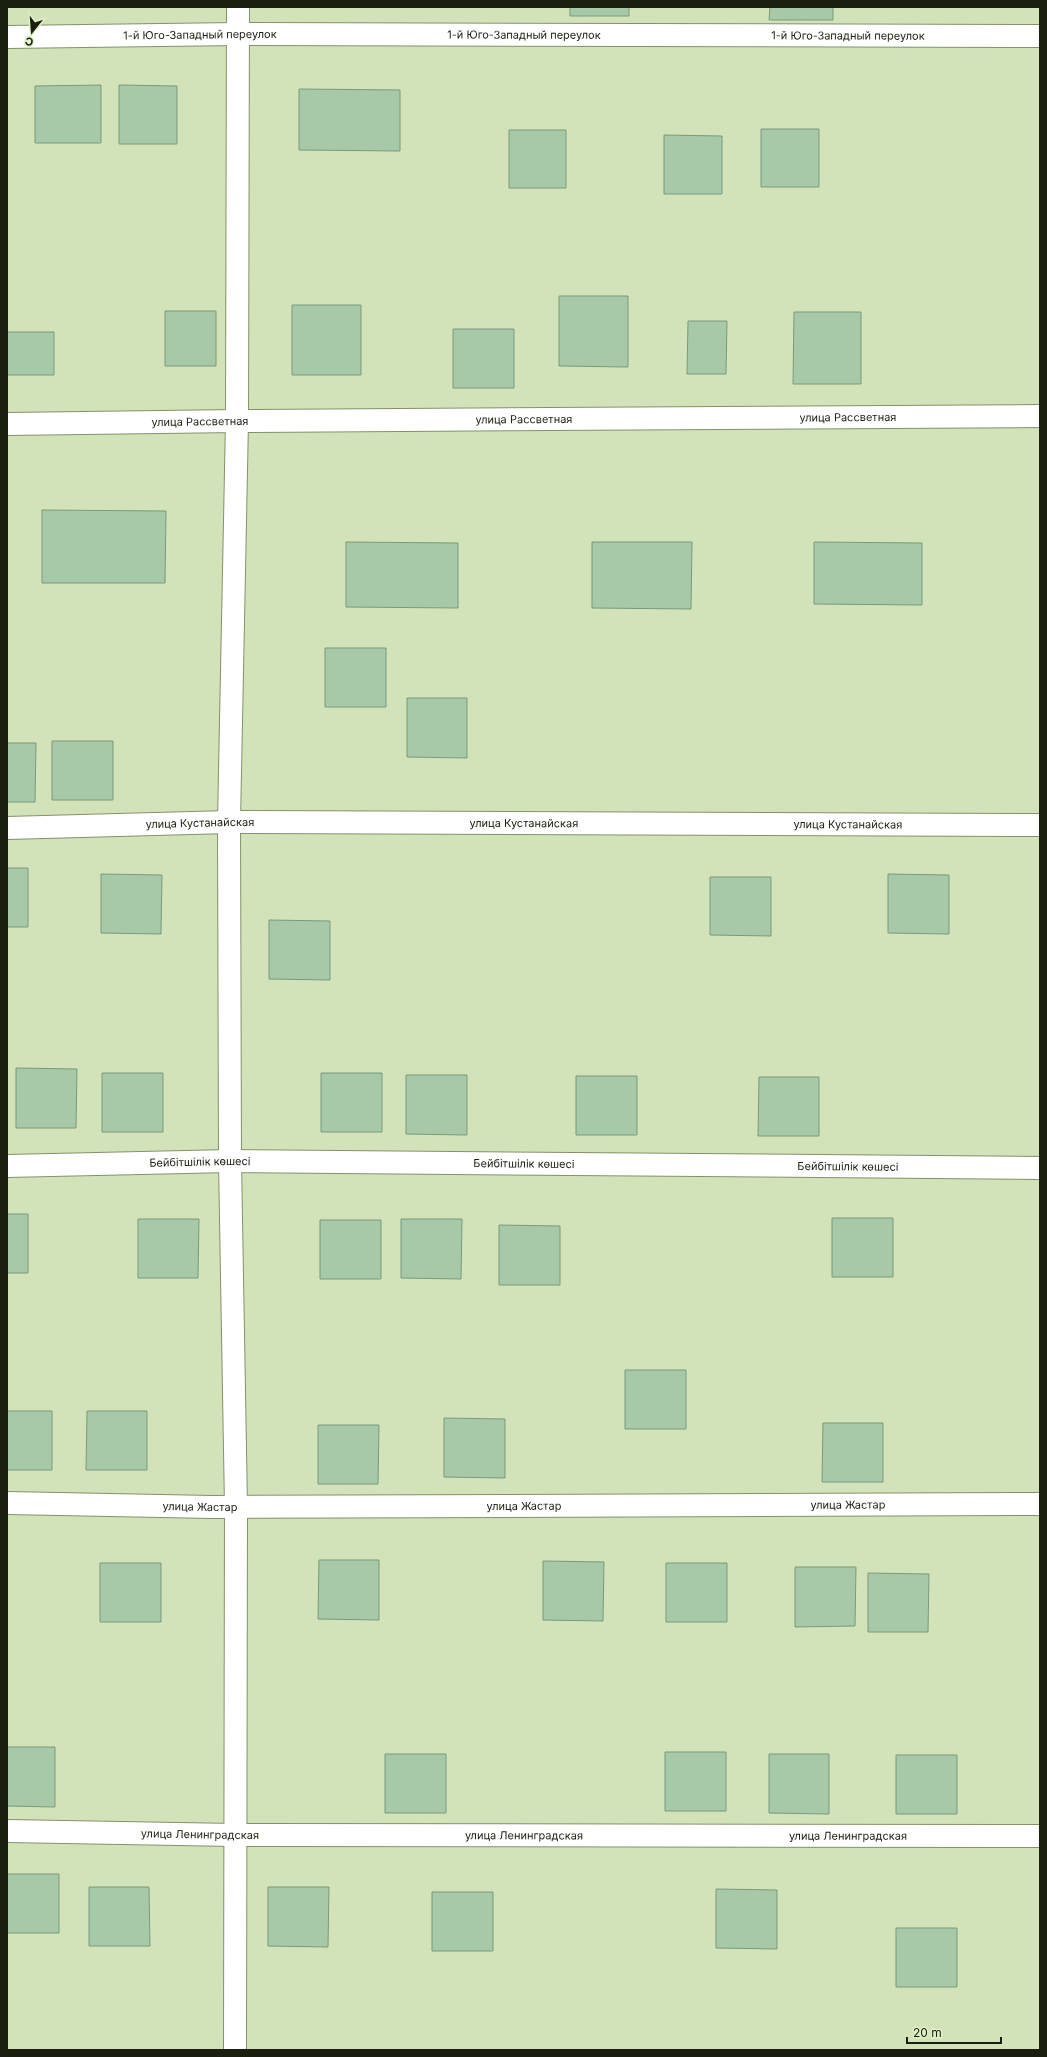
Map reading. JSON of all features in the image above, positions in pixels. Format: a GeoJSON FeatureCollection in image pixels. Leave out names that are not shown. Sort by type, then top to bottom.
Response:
{"type":"FeatureCollection","features":[{"type":"Feature","properties":{"kind":"street"},"geometry":{"type":"LineString","coordinates":[[235,2050],[236,1507],[230,1161],[229,822],[237,421],[238,7]]}},
{"type":"Feature","properties":{"kind":"street","name":"1-й Юго-Западный переулок"},"geometry":{"type":"LineString","coordinates":[[7,37],[238,34],[1040,36]]}},
{"type":"Feature","properties":{"kind":"street","name":"улица Рассветная"},"geometry":{"type":"LineString","coordinates":[[7,424],[237,421],[1040,416]]}},
{"type":"Feature","properties":{"kind":"street","name":"улица Кустанайская"},"geometry":{"type":"LineString","coordinates":[[7,828],[229,822],[1040,825]]}},
{"type":"Feature","properties":{"kind":"street","name":"Бейбітшілік көшесі"},"geometry":{"type":"LineString","coordinates":[[7,1166],[230,1161],[1040,1168]]}},
{"type":"Feature","properties":{"kind":"street","name":"улица Жастар"},"geometry":{"type":"LineString","coordinates":[[7,1503],[236,1507],[1040,1504]]}},
{"type":"Feature","properties":{"kind":"street","name":"улица Ленинградская"},"geometry":{"type":"LineString","coordinates":[[7,1831],[235,1835],[1040,1836]]}},
{"type":"Feature","properties":{"kind":"building"},"geometry":{"type":"Polygon","coordinates":[[[570,7],[629,7],[629,16],[570,16],[570,7]]]}},
{"type":"Feature","properties":{"kind":"building"},"geometry":{"type":"Polygon","coordinates":[[[770,7],[833,7],[833,20],[769,20],[770,7]]]}},
{"type":"Feature","properties":{"kind":"building"},"geometry":{"type":"Polygon","coordinates":[[[101,85],[101,143],[35,143],[35,86],[101,85]]]}},
{"type":"Feature","properties":{"kind":"building"},"geometry":{"type":"Polygon","coordinates":[[[119,85],[177,86],[177,144],[119,144],[119,85]]]}},
{"type":"Feature","properties":{"kind":"building"},"geometry":{"type":"Polygon","coordinates":[[[299,89],[400,90],[400,151],[299,150],[299,89]]]}},
{"type":"Feature","properties":{"kind":"building"},"geometry":{"type":"Polygon","coordinates":[[[761,129],[819,129],[819,187],[761,187],[761,129]]]}},
{"type":"Feature","properties":{"kind":"building"},"geometry":{"type":"Polygon","coordinates":[[[509,130],[566,130],[566,188],[509,188],[509,130]]]}},
{"type":"Feature","properties":{"kind":"building"},"geometry":{"type":"Polygon","coordinates":[[[664,135],[722,136],[722,194],[664,194],[664,135]]]}},
{"type":"Feature","properties":{"kind":"building"},"geometry":{"type":"Polygon","coordinates":[[[559,296],[628,296],[628,367],[559,366],[559,296]]]}},
{"type":"Feature","properties":{"kind":"building"},"geometry":{"type":"Polygon","coordinates":[[[292,305],[361,305],[361,375],[292,375],[292,305]]]}},
{"type":"Feature","properties":{"kind":"building"},"geometry":{"type":"Polygon","coordinates":[[[165,311],[216,311],[216,366],[165,366],[165,311]]]}},
{"type":"Feature","properties":{"kind":"building"},"geometry":{"type":"Polygon","coordinates":[[[794,312],[861,312],[861,384],[793,384],[794,312]]]}},
{"type":"Feature","properties":{"kind":"building"},"geometry":{"type":"Polygon","coordinates":[[[688,321],[727,321],[726,374],[687,374],[688,321]]]}},
{"type":"Feature","properties":{"kind":"building"},"geometry":{"type":"Polygon","coordinates":[[[453,329],[514,329],[514,388],[453,388],[453,329]]]}},
{"type":"Feature","properties":{"kind":"building"},"geometry":{"type":"Polygon","coordinates":[[[7,332],[54,332],[54,375],[7,375],[7,332]]]}},
{"type":"Feature","properties":{"kind":"building"},"geometry":{"type":"Polygon","coordinates":[[[42,510],[166,511],[165,583],[42,583],[42,510]]]}},
{"type":"Feature","properties":{"kind":"building"},"geometry":{"type":"Polygon","coordinates":[[[346,542],[458,543],[458,608],[346,607],[346,542]]]}},
{"type":"Feature","properties":{"kind":"building"},"geometry":{"type":"Polygon","coordinates":[[[592,542],[692,542],[691,609],[592,608],[592,542]]]}},
{"type":"Feature","properties":{"kind":"building"},"geometry":{"type":"Polygon","coordinates":[[[814,542],[922,543],[922,605],[814,604],[814,542]]]}},
{"type":"Feature","properties":{"kind":"building"},"geometry":{"type":"Polygon","coordinates":[[[325,648],[386,648],[386,707],[325,707],[325,648]]]}},
{"type":"Feature","properties":{"kind":"building"},"geometry":{"type":"Polygon","coordinates":[[[407,698],[467,698],[467,758],[407,757],[407,698]]]}},
{"type":"Feature","properties":{"kind":"building"},"geometry":{"type":"Polygon","coordinates":[[[52,741],[113,741],[113,800],[52,800],[52,741]]]}},
{"type":"Feature","properties":{"kind":"building"},"geometry":{"type":"Polygon","coordinates":[[[7,743],[36,743],[35,802],[7,802],[7,743]]]}},
{"type":"Feature","properties":{"kind":"building"},"geometry":{"type":"Polygon","coordinates":[[[7,868],[28,868],[28,927],[7,927],[7,868]]]}},
{"type":"Feature","properties":{"kind":"building"},"geometry":{"type":"Polygon","coordinates":[[[101,874],[162,875],[161,934],[101,933],[101,874]]]}},
{"type":"Feature","properties":{"kind":"building"},"geometry":{"type":"Polygon","coordinates":[[[888,874],[949,875],[949,934],[888,933],[888,874]]]}},
{"type":"Feature","properties":{"kind":"building"},"geometry":{"type":"Polygon","coordinates":[[[710,877],[771,877],[771,936],[710,935],[710,877]]]}},
{"type":"Feature","properties":{"kind":"building"},"geometry":{"type":"Polygon","coordinates":[[[269,920],[330,921],[330,980],[269,979],[269,920]]]}},
{"type":"Feature","properties":{"kind":"building"},"geometry":{"type":"Polygon","coordinates":[[[16,1068],[77,1069],[76,1128],[16,1128],[16,1068]]]}},
{"type":"Feature","properties":{"kind":"building"},"geometry":{"type":"Polygon","coordinates":[[[102,1073],[163,1073],[163,1132],[102,1132],[102,1073]]]}},
{"type":"Feature","properties":{"kind":"building"},"geometry":{"type":"Polygon","coordinates":[[[321,1073],[382,1073],[382,1132],[321,1132],[321,1073]]]}},
{"type":"Feature","properties":{"kind":"building"},"geometry":{"type":"Polygon","coordinates":[[[406,1075],[467,1075],[467,1135],[406,1134],[406,1075]]]}},
{"type":"Feature","properties":{"kind":"building"},"geometry":{"type":"Polygon","coordinates":[[[576,1076],[637,1076],[637,1135],[576,1135],[576,1076]]]}},
{"type":"Feature","properties":{"kind":"building"},"geometry":{"type":"Polygon","coordinates":[[[759,1077],[819,1077],[819,1136],[758,1136],[759,1077]]]}},
{"type":"Feature","properties":{"kind":"building"},"geometry":{"type":"Polygon","coordinates":[[[7,1214],[28,1214],[28,1273],[7,1273],[7,1214]]]}},
{"type":"Feature","properties":{"kind":"building"},"geometry":{"type":"Polygon","coordinates":[[[832,1218],[893,1218],[893,1277],[832,1277],[832,1218]]]}},
{"type":"Feature","properties":{"kind":"building"},"geometry":{"type":"Polygon","coordinates":[[[138,1219],[199,1219],[198,1278],[138,1278],[138,1219]]]}},
{"type":"Feature","properties":{"kind":"building"},"geometry":{"type":"Polygon","coordinates":[[[401,1219],[462,1219],[461,1279],[401,1278],[401,1219]]]}},
{"type":"Feature","properties":{"kind":"building"},"geometry":{"type":"Polygon","coordinates":[[[320,1220],[381,1220],[381,1279],[320,1279],[320,1220]]]}},
{"type":"Feature","properties":{"kind":"building"},"geometry":{"type":"Polygon","coordinates":[[[499,1225],[560,1226],[560,1285],[499,1285],[499,1225]]]}},
{"type":"Feature","properties":{"kind":"building"},"geometry":{"type":"Polygon","coordinates":[[[625,1370],[686,1370],[686,1429],[625,1429],[625,1370]]]}},
{"type":"Feature","properties":{"kind":"building"},"geometry":{"type":"Polygon","coordinates":[[[7,1411],[52,1411],[52,1470],[7,1470],[7,1411]]]}},
{"type":"Feature","properties":{"kind":"building"},"geometry":{"type":"Polygon","coordinates":[[[87,1411],[147,1411],[147,1470],[86,1470],[87,1411]]]}},
{"type":"Feature","properties":{"kind":"building"},"geometry":{"type":"Polygon","coordinates":[[[444,1418],[505,1419],[505,1478],[444,1477],[444,1418]]]}},
{"type":"Feature","properties":{"kind":"building"},"geometry":{"type":"Polygon","coordinates":[[[823,1423],[883,1423],[883,1482],[822,1482],[823,1423]]]}},
{"type":"Feature","properties":{"kind":"building"},"geometry":{"type":"Polygon","coordinates":[[[318,1425],[379,1425],[378,1484],[318,1484],[318,1425]]]}},
{"type":"Feature","properties":{"kind":"building"},"geometry":{"type":"Polygon","coordinates":[[[319,1560],[379,1560],[379,1620],[318,1619],[319,1560]]]}},
{"type":"Feature","properties":{"kind":"building"},"geometry":{"type":"Polygon","coordinates":[[[543,1561],[604,1562],[603,1621],[543,1620],[543,1561]]]}},
{"type":"Feature","properties":{"kind":"building"},"geometry":{"type":"Polygon","coordinates":[[[100,1563],[161,1563],[161,1622],[100,1622],[100,1563]]]}},
{"type":"Feature","properties":{"kind":"building"},"geometry":{"type":"Polygon","coordinates":[[[666,1563],[727,1563],[727,1622],[666,1622],[666,1563]]]}},
{"type":"Feature","properties":{"kind":"building"},"geometry":{"type":"Polygon","coordinates":[[[795,1567],[856,1567],[855,1626],[795,1627],[795,1567]]]}},
{"type":"Feature","properties":{"kind":"building"},"geometry":{"type":"Polygon","coordinates":[[[868,1573],[929,1574],[928,1632],[868,1632],[868,1573]]]}},
{"type":"Feature","properties":{"kind":"building"},"geometry":{"type":"Polygon","coordinates":[[[7,1747],[55,1747],[55,1807],[7,1806],[7,1747]]]}},
{"type":"Feature","properties":{"kind":"building"},"geometry":{"type":"Polygon","coordinates":[[[665,1752],[726,1752],[726,1811],[665,1811],[665,1752]]]}},
{"type":"Feature","properties":{"kind":"building"},"geometry":{"type":"Polygon","coordinates":[[[385,1754],[446,1754],[446,1813],[385,1813],[385,1754]]]}},
{"type":"Feature","properties":{"kind":"building"},"geometry":{"type":"Polygon","coordinates":[[[769,1754],[829,1754],[829,1814],[769,1813],[769,1754]]]}},
{"type":"Feature","properties":{"kind":"building"},"geometry":{"type":"Polygon","coordinates":[[[896,1755],[957,1755],[957,1814],[896,1814],[896,1755]]]}},
{"type":"Feature","properties":{"kind":"building"},"geometry":{"type":"Polygon","coordinates":[[[7,1874],[59,1874],[59,1933],[7,1933],[7,1874]]]}},
{"type":"Feature","properties":{"kind":"building"},"geometry":{"type":"Polygon","coordinates":[[[89,1887],[149,1887],[150,1946],[89,1946],[89,1887]]]}},
{"type":"Feature","properties":{"kind":"building"},"geometry":{"type":"Polygon","coordinates":[[[268,1887],[329,1887],[328,1947],[268,1946],[268,1887]]]}},
{"type":"Feature","properties":{"kind":"building"},"geometry":{"type":"Polygon","coordinates":[[[716,1889],[777,1890],[777,1949],[716,1948],[716,1889]]]}},
{"type":"Feature","properties":{"kind":"building"},"geometry":{"type":"Polygon","coordinates":[[[432,1892],[493,1892],[493,1951],[432,1951],[432,1892]]]}},
{"type":"Feature","properties":{"kind":"building"},"geometry":{"type":"Polygon","coordinates":[[[896,1928],[957,1928],[957,1987],[896,1987],[896,1928]]]}}]}
